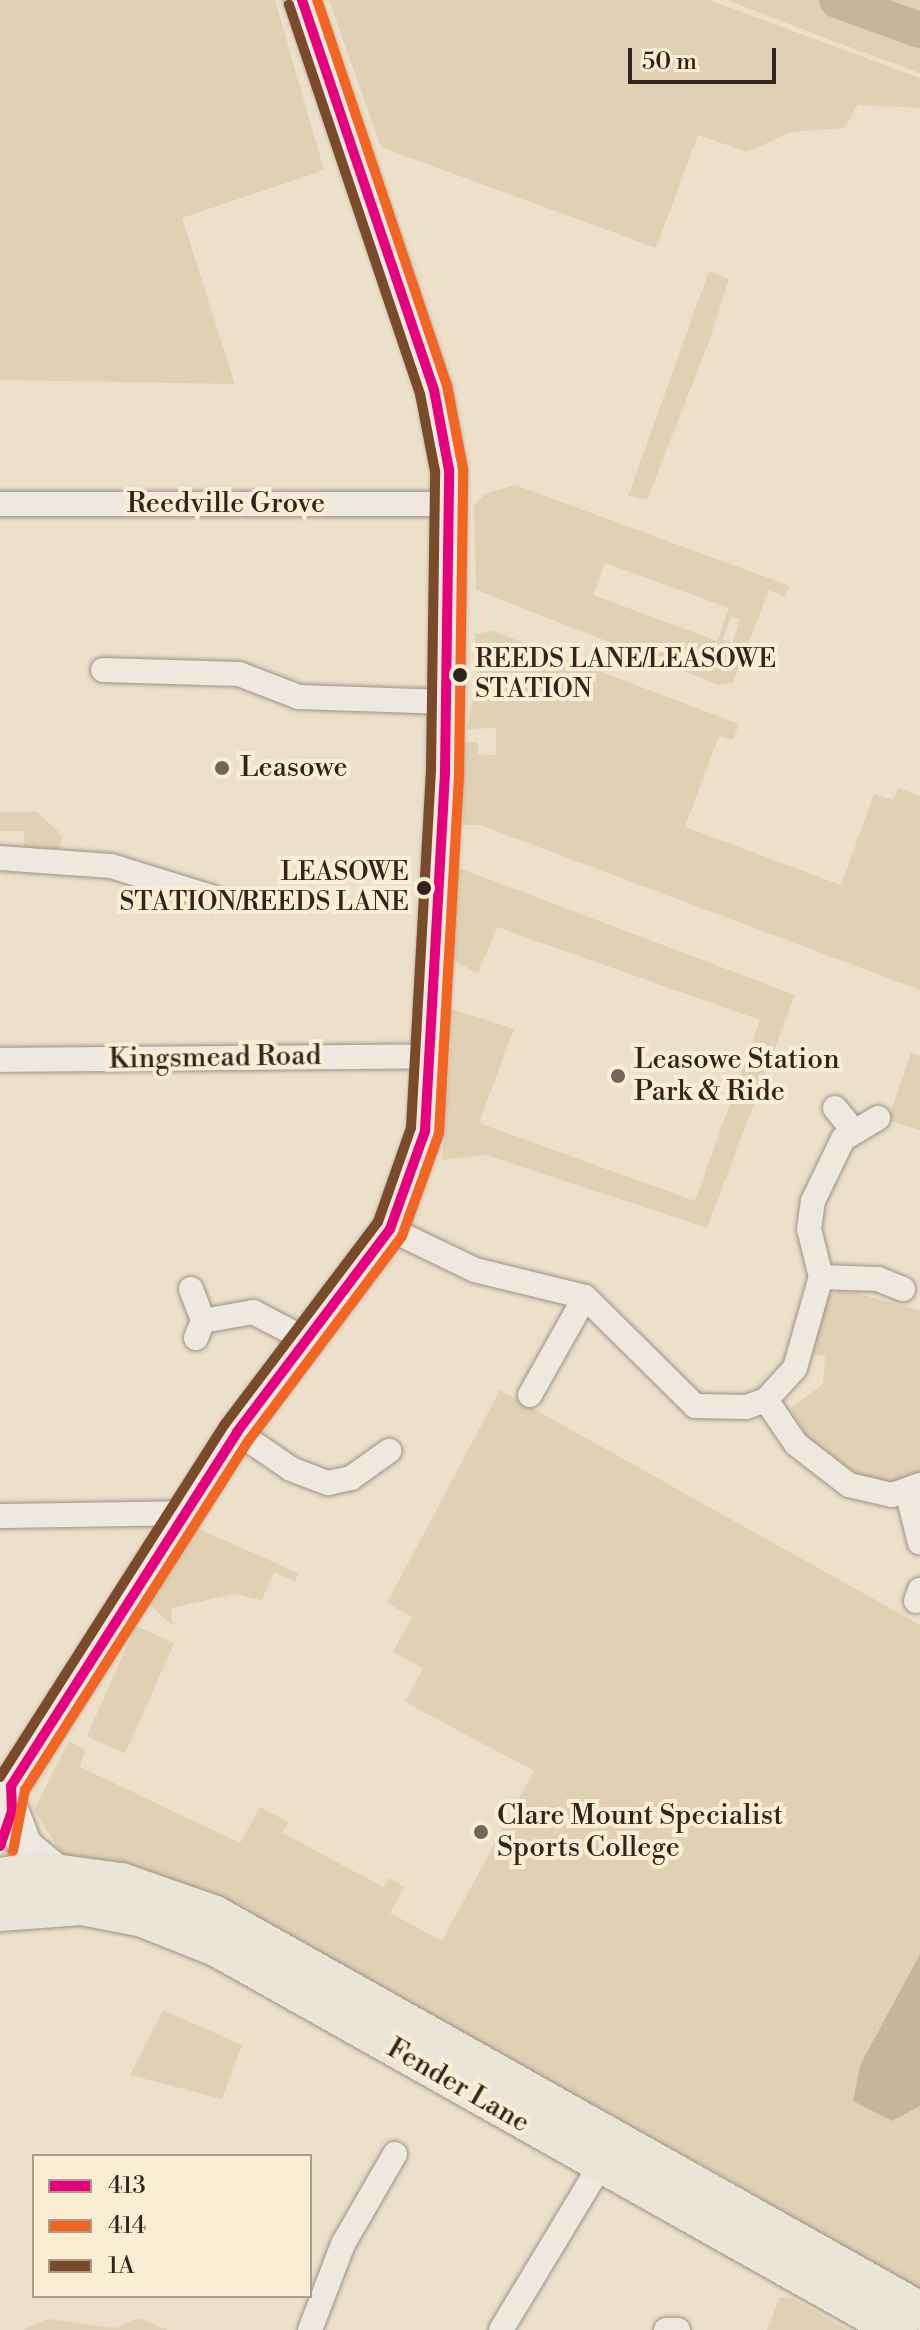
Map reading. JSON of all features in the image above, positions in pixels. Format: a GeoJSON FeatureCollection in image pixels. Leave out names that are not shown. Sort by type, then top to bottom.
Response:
{"type":"FeatureCollection","features":[{"type":"Feature","properties":{"kind":"main road","name":"Fender Lane"},"geometry":{"type":"LineString","coordinates":[[0,1877],[48,1872],[121,1882],[204,1910],[898,2330]]}},
{"type":"Feature","properties":{"kind":"main road","name":"Fender Lane"},"geometry":{"type":"LineString","coordinates":[[0,1912],[82,1906],[183,1933],[920,2311]]}},
{"type":"Feature","properties":{"kind":"street"},"geometry":{"type":"LineString","coordinates":[[0,1846],[8,1787],[237,1432],[303,1338],[390,1229],[425,1131],[447,702],[451,504],[434,390],[302,0]]}},
{"type":"Feature","properties":{"kind":"street","name":"Reedville Grove"},"geometry":{"type":"LineString","coordinates":[[0,504],[451,504]]}},
{"type":"Feature","properties":{"kind":"street"},"geometry":{"type":"LineString","coordinates":[[103,670],[239,674],[299,697],[447,702]]}},
{"type":"Feature","properties":{"kind":"street"},"geometry":{"type":"LineString","coordinates":[[0,858],[111,866],[211,897]]}},
{"type":"Feature","properties":{"kind":"street","name":"Kingsmead Road"},"geometry":{"type":"LineString","coordinates":[[0,1060],[430,1056]]}},
{"type":"Feature","properties":{"kind":"street"},"geometry":{"type":"LineString","coordinates":[[835,1108],[853,1130]]}},
{"type":"Feature","properties":{"kind":"street"},"geometry":{"type":"LineString","coordinates":[[390,1229],[475,1270],[585,1297],[695,1406],[726,1411],[766,1400],[795,1368],[821,1277],[809,1229],[813,1201],[853,1130],[878,1118]]}},
{"type":"Feature","properties":{"kind":"street"},"geometry":{"type":"LineString","coordinates":[[821,1277],[878,1279],[903,1289]]}},
{"type":"Feature","properties":{"kind":"street"},"geometry":{"type":"LineString","coordinates":[[191,1289],[199,1330],[253,1312],[303,1338]]}},
{"type":"Feature","properties":{"kind":"street"},"geometry":{"type":"LineString","coordinates":[[530,1395],[585,1297]]}},
{"type":"Feature","properties":{"kind":"street"},"geometry":{"type":"LineString","coordinates":[[766,1400],[826,1470],[849,1485],[914,1490],[920,1543]]}},
{"type":"Feature","properties":{"kind":"street"},"geometry":{"type":"LineString","coordinates":[[237,1432],[291,1469],[328,1483],[351,1478],[389,1451]]}},
{"type":"Feature","properties":{"kind":"street"},"geometry":{"type":"LineString","coordinates":[[0,1516],[184,1513]]}},
{"type":"Feature","properties":{"kind":"street"},"geometry":{"type":"LineString","coordinates":[[8,1787],[25,1846],[48,1872]]}},
{"type":"Feature","properties":{"kind":"street"},"geometry":{"type":"LineString","coordinates":[[501,2330],[608,2152]]}},
{"type":"Feature","properties":{"kind":"street"},"geometry":{"type":"LineString","coordinates":[[310,2330],[343,2244],[395,2154]]}},
{"type":"Feature","properties":{"kind":"street"},"geometry":{"type":"LineString","coordinates":[[666,2330],[678,2330]]}},
{"type":"Feature","properties":{"kind":"shaded area"},"geometry":{"type":"Polygon","coordinates":[[[0,0],[275,0],[324,170],[182,218],[235,384],[0,380],[0,0]]]}},
{"type":"Feature","properties":{"kind":"shaded area"},"geometry":{"type":"Polygon","coordinates":[[[329,0],[709,0],[920,78],[920,108],[858,105],[844,128],[791,132],[747,152],[698,135],[656,248],[381,147],[329,0]]]}},
{"type":"Feature","properties":{"kind":"shaded area"},"geometry":{"type":"Polygon","coordinates":[[[727,0],[920,0],[920,73],[825,38],[727,0]]]}},
{"type":"Feature","properties":{"kind":"shaded area"},"geometry":{"type":"Polygon","coordinates":[[[709,271],[729,279],[710,339],[647,500],[628,496],[709,271]]]}},
{"type":"Feature","properties":{"kind":"shaded area"},"geometry":{"type":"Polygon","coordinates":[[[515,485],[790,586],[785,597],[769,590],[733,683],[719,685],[476,590],[474,505],[486,493],[515,485]],[[605,563],[593,595],[717,641],[729,608],[605,563]],[[731,617],[723,639],[732,643],[740,620],[731,617]]]}},
{"type":"Feature","properties":{"kind":"shaded area"},"geometry":{"type":"Polygon","coordinates":[[[493,631],[739,724],[733,740],[719,736],[685,827],[841,885],[874,794],[893,800],[898,788],[920,796],[920,990],[480,825],[463,825],[463,742],[478,742],[478,754],[496,755],[496,728],[467,729],[478,671],[475,634],[493,631]]]}},
{"type":"Feature","properties":{"kind":"shaded area"},"geometry":{"type":"Polygon","coordinates":[[[0,812],[37,812],[63,836],[59,849],[24,848],[24,831],[0,831],[0,812]]]}},
{"type":"Feature","properties":{"kind":"shaded area"},"geometry":{"type":"Polygon","coordinates":[[[459,868],[795,995],[707,1228],[487,1155],[442,1160],[451,1041],[445,1039],[445,1007],[514,1029],[479,1123],[695,1201],[760,1020],[497,927],[478,973],[447,958],[459,868]]]}},
{"type":"Feature","properties":{"kind":"shaded area"},"geometry":{"type":"Polygon","coordinates":[[[911,1053],[920,1056],[920,1130],[888,1120],[911,1053]]]}},
{"type":"Feature","properties":{"kind":"shaded area"},"geometry":{"type":"Polygon","coordinates":[[[843,1290],[920,1310],[920,1477],[898,1487],[856,1477],[811,1443],[790,1409],[823,1384],[825,1356],[808,1354],[825,1297],[843,1290]]]}},
{"type":"Feature","properties":{"kind":"shaded area","name":"Clare Mount Specialist Sports College"},"geometry":{"type":"Polygon","coordinates":[[[500,1390],[920,1625],[920,1954],[860,2065],[892,2121],[920,2106],[920,2292],[730,2180],[144,1868],[64,1857],[34,1810],[69,1741],[85,1750],[80,1767],[240,1843],[260,1807],[288,1822],[283,1833],[383,1887],[389,1878],[404,1887],[390,1913],[442,1941],[534,1771],[405,1702],[423,1668],[393,1652],[412,1617],[387,1603],[500,1390]]]}},
{"type":"Feature","properties":{"kind":"shaded area"},"geometry":{"type":"Polygon","coordinates":[[[197,1528],[298,1573],[295,1581],[274,1572],[262,1600],[233,1594],[171,1608],[172,1625],[150,1605],[197,1528]]]}},
{"type":"Feature","properties":{"kind":"shaded area"},"geometry":{"type":"Polygon","coordinates":[[[136,1626],[174,1643],[125,1754],[87,1737],[136,1626]]]}},
{"type":"Feature","properties":{"kind":"shaded area"},"geometry":{"type":"Polygon","coordinates":[[[920,1954],[920,2106],[892,2121],[853,2101],[860,2065],[920,1954]]]}},
{"type":"Feature","properties":{"kind":"shaded area"},"geometry":{"type":"Polygon","coordinates":[[[163,2010],[242,2045],[222,2099],[130,2075],[163,2010]]]}},
{"type":"Feature","properties":{"kind":"shaded area"},"geometry":{"type":"Polygon","coordinates":[[[780,2297],[793,2299],[848,2330],[767,2330],[780,2297]]]}},
{"type":"Feature","properties":{"kind":"shaded area"},"geometry":{"type":"Polygon","coordinates":[[[139,2318],[168,2330],[23,2330],[48,2319],[116,2328],[139,2318]]]}},
{"type":"Feature","properties":{"kind":"waterway"},"geometry":{"type":"LineString","coordinates":[[837,0],[920,30]]}},
{"type":"Feature","properties":{"kind":"transit line","name":"413"},"geometry":{"type":"LineString","coordinates":[[0,1846],[12,1812],[11,1786],[237,1432],[390,1229],[425,1131],[445,770],[449,470],[434,390],[302,0]]}},
{"type":"Feature","properties":{"kind":"transit line","name":"414"},"geometry":{"type":"LineString","coordinates":[[13,1851],[25,1790],[249,1440],[402,1236],[439,1133],[459,771],[463,469],[447,386],[317,0]]}},
{"type":"Feature","properties":{"kind":"transit line","name":"1A"},"geometry":{"type":"LineString","coordinates":[[0,1777],[225,1424],[378,1222],[411,1128],[431,770],[435,471],[420,394],[289,4]]}},
{"type":"Feature","properties":{"kind":"place","name":"REEDS LANE/LEASOWE STATION"},"geometry":{"type":"Point","coordinates":[460,675]}},
{"type":"Feature","properties":{"kind":"place","name":"Leasowe"},"geometry":{"type":"Point","coordinates":[222,768]}},
{"type":"Feature","properties":{"kind":"place","name":"LEASOWE STATION/REEDS LANE"},"geometry":{"type":"Point","coordinates":[424,888]}},
{"type":"Feature","properties":{"kind":"place","name":"Leasowe Station Park & Ride"},"geometry":{"type":"Point","coordinates":[618,1076]}},
{"type":"Feature","properties":{"kind":"place","name":"Clare Mount Specialist Sports College"},"geometry":{"type":"Point","coordinates":[481,1832]}}]}
